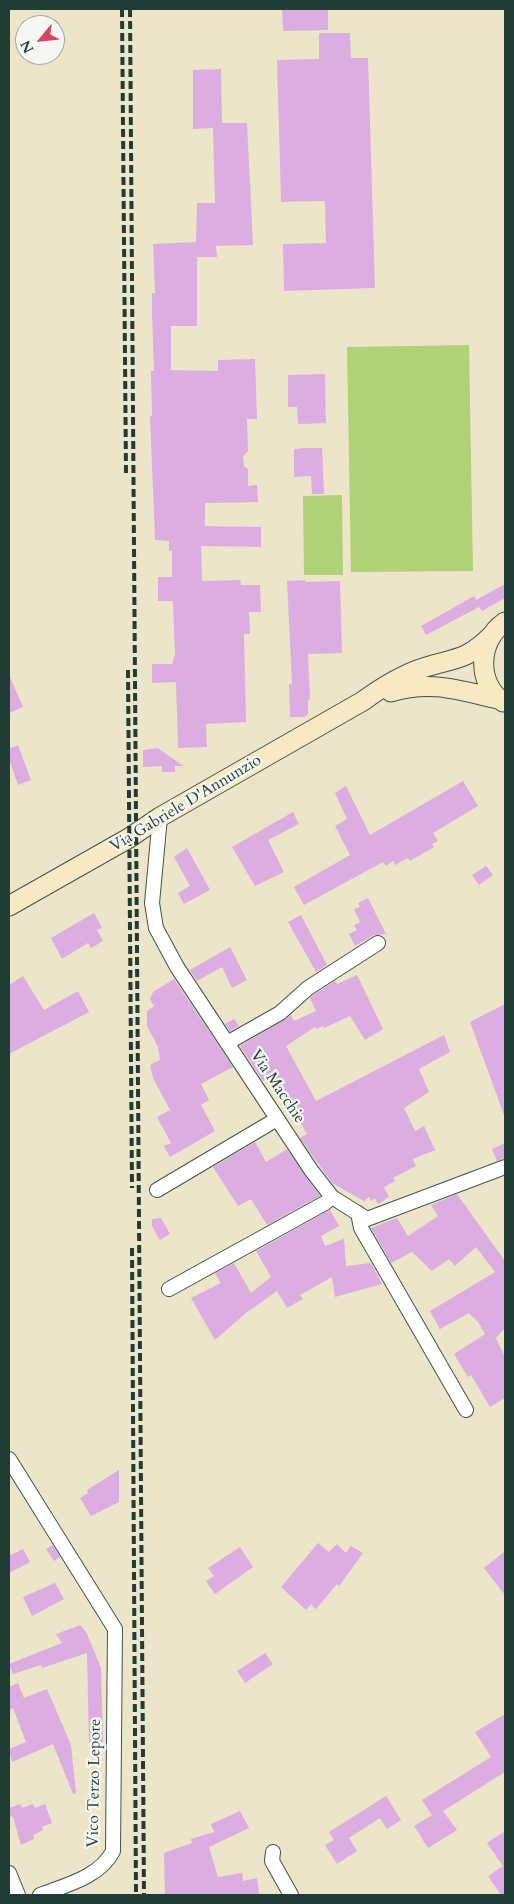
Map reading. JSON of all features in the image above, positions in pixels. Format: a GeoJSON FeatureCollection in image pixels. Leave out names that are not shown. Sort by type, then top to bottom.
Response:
{"type":"FeatureCollection","features":[{"type":"Feature","properties":{"kind":"street"},"geometry":{"type":"LineString","coordinates":[[363,701],[381,688],[410,673],[476,651],[505,622]]}},
{"type":"Feature","properties":{"kind":"street"},"geometry":{"type":"LineString","coordinates":[[492,636],[485,651],[483,668],[488,684],[501,701]]}},
{"type":"Feature","properties":{"kind":"street"},"geometry":{"type":"LineString","coordinates":[[363,701],[412,686],[444,686],[501,701]]}},
{"type":"Feature","properties":{"kind":"street","name":"Via Gabriele D'Annunzio"},"geometry":{"type":"LineString","coordinates":[[9,906],[363,701]]}},
{"type":"Feature","properties":{"kind":"street","name":"Via Macchie"},"geometry":{"type":"LineString","coordinates":[[160,818],[152,902],[156,928],[177,967],[277,1119],[332,1197],[367,1219],[505,1167]]}},
{"type":"Feature","properties":{"kind":"street"},"geometry":{"type":"LineString","coordinates":[[227,1043],[280,1013],[308,988],[378,943]]}},
{"type":"Feature","properties":{"kind":"street"},"geometry":{"type":"LineString","coordinates":[[157,1190],[277,1119]]}},
{"type":"Feature","properties":{"kind":"street"},"geometry":{"type":"LineString","coordinates":[[169,1288],[325,1203],[332,1197]]}},
{"type":"Feature","properties":{"kind":"street"},"geometry":{"type":"LineString","coordinates":[[358,1213],[361,1228],[466,1410]]}},
{"type":"Feature","properties":{"kind":"street","name":"Vico Terzo Lepore"},"geometry":{"type":"LineString","coordinates":[[9,1459],[115,1629],[113,1851],[107,1864],[85,1878],[40,1895]]}},
{"type":"Feature","properties":{"kind":"street"},"geometry":{"type":"LineString","coordinates":[[273,1852],[272,1861],[291,1895]]}},
{"type":"Feature","properties":{"kind":"street"},"geometry":{"type":"LineString","coordinates":[[9,1873],[18,1895]]}},
{"type":"Feature","properties":{"kind":"green space"},"geometry":{"type":"Polygon","coordinates":[[[469,345],[473,571],[351,572],[347,347],[469,345]]]}},
{"type":"Feature","properties":{"kind":"green space"},"geometry":{"type":"Polygon","coordinates":[[[342,495],[343,575],[304,575],[303,496],[342,495]]]}},
{"type":"Feature","properties":{"kind":"building"},"geometry":{"type":"Polygon","coordinates":[[[282,9],[328,9],[328,30],[283,31],[282,9]]]}},
{"type":"Feature","properties":{"kind":"building"},"geometry":{"type":"Polygon","coordinates":[[[319,33],[350,33],[351,58],[368,58],[375,288],[284,291],[283,244],[326,243],[325,201],[281,202],[277,60],[319,59],[319,33]]]}},
{"type":"Feature","properties":{"kind":"building"},"geometry":{"type":"Polygon","coordinates":[[[221,69],[222,123],[247,123],[253,245],[216,246],[217,257],[197,257],[197,326],[171,326],[171,370],[218,371],[218,360],[255,359],[257,419],[247,419],[248,451],[243,456],[244,466],[248,469],[248,486],[257,485],[258,502],[205,503],[205,526],[261,527],[261,547],[201,546],[202,581],[240,580],[241,585],[260,585],[261,612],[249,612],[250,634],[244,634],[246,722],[206,724],[207,747],[178,748],[176,682],[152,683],[152,664],[172,664],[175,654],[173,601],[158,601],[158,577],[172,577],[172,551],[169,551],[169,541],[155,540],[150,416],[152,416],[151,371],[154,371],[152,293],[155,293],[153,244],[196,242],[197,203],[215,203],[213,128],[193,129],[193,70],[221,69]]]}},
{"type":"Feature","properties":{"kind":"building"},"geometry":{"type":"Polygon","coordinates":[[[325,374],[326,423],[298,424],[297,407],[288,407],[288,375],[325,374]]]}},
{"type":"Feature","properties":{"kind":"building"},"geometry":{"type":"Polygon","coordinates":[[[322,448],[324,494],[312,494],[311,476],[294,477],[294,449],[322,448]]]}},
{"type":"Feature","properties":{"kind":"building"},"geometry":{"type":"Polygon","coordinates":[[[305,580],[305,582],[340,581],[342,653],[308,654],[310,699],[308,701],[308,714],[304,717],[290,717],[289,684],[292,684],[287,581],[305,580]]]}},
{"type":"Feature","properties":{"kind":"building"},"geometry":{"type":"Polygon","coordinates":[[[505,584],[505,598],[482,611],[479,607],[426,635],[421,626],[474,596],[476,600],[505,584]]]}},
{"type":"Feature","properties":{"kind":"building"},"geometry":{"type":"Polygon","coordinates":[[[9,675],[23,707],[9,713],[9,675]]]}},
{"type":"Feature","properties":{"kind":"building"},"geometry":{"type":"Polygon","coordinates":[[[18,745],[31,780],[18,785],[9,759],[9,749],[18,745]]]}},
{"type":"Feature","properties":{"kind":"building"},"geometry":{"type":"Polygon","coordinates":[[[158,748],[183,766],[175,766],[175,772],[162,772],[162,766],[143,767],[143,750],[158,748]]]}},
{"type":"Feature","properties":{"kind":"building"},"geometry":{"type":"Polygon","coordinates":[[[463,781],[478,806],[433,833],[438,841],[432,844],[434,847],[410,861],[408,858],[395,865],[393,861],[386,866],[383,862],[304,905],[294,887],[350,855],[335,826],[347,819],[335,793],[346,786],[370,835],[463,781]]]}},
{"type":"Feature","properties":{"kind":"building"},"geometry":{"type":"Polygon","coordinates":[[[293,812],[299,824],[268,840],[284,872],[255,886],[232,847],[293,812]]]}},
{"type":"Feature","properties":{"kind":"building"},"geometry":{"type":"Polygon","coordinates":[[[187,848],[210,890],[184,904],[178,893],[190,886],[174,857],[187,848]]]}},
{"type":"Feature","properties":{"kind":"building"},"geometry":{"type":"Polygon","coordinates":[[[486,866],[493,875],[479,885],[472,875],[486,866]]]}},
{"type":"Feature","properties":{"kind":"building"},"geometry":{"type":"Polygon","coordinates":[[[368,898],[386,934],[374,935],[355,946],[349,934],[357,930],[354,925],[360,922],[354,909],[360,907],[358,903],[368,898]]]}},
{"type":"Feature","properties":{"kind":"building"},"geometry":{"type":"Polygon","coordinates":[[[94,913],[102,928],[97,930],[103,941],[91,948],[88,943],[62,959],[51,938],[94,913]]]}},
{"type":"Feature","properties":{"kind":"building"},"geometry":{"type":"Polygon","coordinates":[[[301,915],[327,965],[316,972],[288,922],[301,915]]]}},
{"type":"Feature","properties":{"kind":"building"},"geometry":{"type":"Polygon","coordinates":[[[230,947],[247,980],[232,988],[222,967],[197,981],[190,970],[230,947]]]}},
{"type":"Feature","properties":{"kind":"building"},"geometry":{"type":"Polygon","coordinates":[[[357,975],[383,1029],[365,1040],[350,1016],[324,1028],[323,1026],[316,1029],[315,1027],[286,1046],[316,1101],[444,1035],[450,1052],[419,1069],[429,1092],[404,1108],[415,1131],[424,1126],[435,1150],[413,1159],[416,1166],[393,1178],[395,1181],[384,1187],[389,1197],[378,1204],[375,1198],[371,1201],[369,1197],[364,1201],[332,1183],[300,1138],[307,1134],[272,1075],[263,1081],[240,1046],[291,1015],[294,1021],[316,1011],[310,998],[313,995],[335,981],[337,984],[357,975]]]}},
{"type":"Feature","properties":{"kind":"building"},"geometry":{"type":"Polygon","coordinates":[[[23,976],[44,1010],[78,991],[89,1012],[9,1054],[9,985],[23,976]]]}},
{"type":"Feature","properties":{"kind":"building"},"geometry":{"type":"Polygon","coordinates":[[[174,979],[233,1067],[201,1084],[209,1100],[201,1105],[215,1131],[170,1157],[164,1146],[171,1143],[157,1117],[170,1110],[153,1078],[150,1065],[160,1060],[158,1047],[147,1026],[147,1011],[154,1006],[150,999],[153,992],[174,979]]]}},
{"type":"Feature","properties":{"kind":"building"},"geometry":{"type":"Polygon","coordinates":[[[505,1004],[505,1115],[504,1115],[470,1022],[505,1004]]]}},
{"type":"Feature","properties":{"kind":"building"},"geometry":{"type":"Polygon","coordinates":[[[234,1019],[239,1026],[230,1031],[225,1024],[234,1019]]]}},
{"type":"Feature","properties":{"kind":"building"},"geometry":{"type":"Polygon","coordinates":[[[255,1142],[266,1162],[287,1149],[320,1196],[267,1225],[251,1199],[238,1206],[213,1167],[255,1142]]]}},
{"type":"Feature","properties":{"kind":"building"},"geometry":{"type":"Polygon","coordinates":[[[505,1143],[505,1158],[497,1161],[492,1149],[505,1143]]]}},
{"type":"Feature","properties":{"kind":"building"},"geometry":{"type":"Polygon","coordinates":[[[457,1194],[505,1261],[505,1328],[496,1338],[505,1357],[505,1398],[490,1407],[471,1375],[468,1377],[454,1354],[485,1334],[478,1322],[469,1313],[440,1329],[430,1311],[495,1272],[476,1247],[455,1266],[449,1259],[432,1271],[412,1252],[391,1263],[371,1228],[397,1218],[408,1236],[438,1216],[431,1205],[457,1194]]]}},
{"type":"Feature","properties":{"kind":"building"},"geometry":{"type":"Polygon","coordinates":[[[330,1210],[339,1226],[321,1236],[325,1246],[344,1239],[346,1266],[371,1263],[382,1284],[335,1297],[332,1277],[300,1295],[303,1299],[287,1308],[277,1291],[246,1313],[215,1340],[191,1298],[221,1283],[215,1273],[234,1263],[251,1293],[271,1277],[256,1251],[330,1210]]]}},
{"type":"Feature","properties":{"kind":"building"},"geometry":{"type":"Polygon","coordinates":[[[161,1218],[170,1234],[160,1240],[152,1226],[152,1219],[161,1218]]]}},
{"type":"Feature","properties":{"kind":"building"},"geometry":{"type":"Polygon","coordinates":[[[119,1470],[119,1502],[91,1516],[80,1498],[88,1493],[87,1490],[119,1470]]]}},
{"type":"Feature","properties":{"kind":"building"},"geometry":{"type":"Polygon","coordinates":[[[318,1543],[329,1552],[337,1544],[346,1553],[351,1546],[363,1553],[339,1586],[337,1584],[316,1609],[311,1604],[306,1610],[281,1587],[318,1543]]]}},
{"type":"Feature","properties":{"kind":"building"},"geometry":{"type":"Polygon","coordinates":[[[53,1545],[60,1557],[54,1561],[46,1549],[53,1545]]]}},
{"type":"Feature","properties":{"kind":"building"},"geometry":{"type":"Polygon","coordinates":[[[240,1547],[253,1567],[215,1594],[206,1581],[214,1576],[208,1568],[240,1547]]]}},
{"type":"Feature","properties":{"kind":"building"},"geometry":{"type":"Polygon","coordinates":[[[23,1549],[30,1562],[9,1573],[9,1556],[23,1549]]]}},
{"type":"Feature","properties":{"kind":"building"},"geometry":{"type":"Polygon","coordinates":[[[505,1551],[505,1595],[484,1568],[505,1551]]]}},
{"type":"Feature","properties":{"kind":"building"},"geometry":{"type":"Polygon","coordinates":[[[55,1583],[64,1599],[32,1616],[23,1597],[55,1583]]]}},
{"type":"Feature","properties":{"kind":"building"},"geometry":{"type":"Polygon","coordinates":[[[81,1625],[87,1634],[101,1668],[103,1742],[89,1742],[87,1653],[42,1668],[41,1665],[13,1674],[9,1664],[62,1643],[56,1634],[81,1625]]]}},
{"type":"Feature","properties":{"kind":"building"},"geometry":{"type":"Polygon","coordinates":[[[265,1653],[273,1664],[245,1683],[237,1671],[265,1653]]]}},
{"type":"Feature","properties":{"kind":"building"},"geometry":{"type":"Polygon","coordinates":[[[18,1683],[24,1698],[47,1689],[71,1745],[76,1793],[73,1794],[53,1744],[12,1762],[9,1749],[26,1742],[13,1708],[9,1710],[9,1687],[18,1683]]]}},
{"type":"Feature","properties":{"kind":"building"},"geometry":{"type":"Polygon","coordinates":[[[505,1714],[505,1772],[443,1811],[457,1830],[428,1848],[414,1826],[432,1815],[422,1800],[491,1757],[475,1732],[505,1714]]]}},
{"type":"Feature","properties":{"kind":"building"},"geometry":{"type":"Polygon","coordinates":[[[386,1796],[401,1820],[387,1829],[380,1818],[349,1838],[357,1851],[337,1864],[325,1845],[334,1840],[329,1832],[386,1796]]]}},
{"type":"Feature","properties":{"kind":"building"},"geometry":{"type":"Polygon","coordinates":[[[20,1804],[22,1808],[33,1804],[35,1808],[45,1804],[52,1823],[42,1827],[43,1830],[33,1835],[34,1839],[21,1845],[13,1817],[9,1816],[9,1808],[20,1804]]]}},
{"type":"Feature","properties":{"kind":"building"},"geometry":{"type":"Polygon","coordinates":[[[240,1811],[249,1828],[209,1847],[218,1877],[242,1873],[243,1881],[257,1878],[259,1895],[165,1895],[164,1853],[192,1843],[191,1839],[214,1832],[211,1824],[240,1811]]]}},
{"type":"Feature","properties":{"kind":"building"},"geometry":{"type":"Polygon","coordinates":[[[505,1831],[505,1895],[501,1895],[488,1876],[503,1866],[487,1843],[505,1831]]]}},
{"type":"Feature","properties":{"kind":"railway"},"geometry":{"type":"LineString","coordinates":[[122,9],[126,473]]}},
{"type":"Feature","properties":{"kind":"railway"},"geometry":{"type":"LineString","coordinates":[[130,9],[144,1895]]}},
{"type":"Feature","properties":{"kind":"railway"},"geometry":{"type":"LineString","coordinates":[[128,670],[132,1188]]}},
{"type":"Feature","properties":{"kind":"railway"},"geometry":{"type":"LineString","coordinates":[[132,1248],[136,1895]]}}]}
